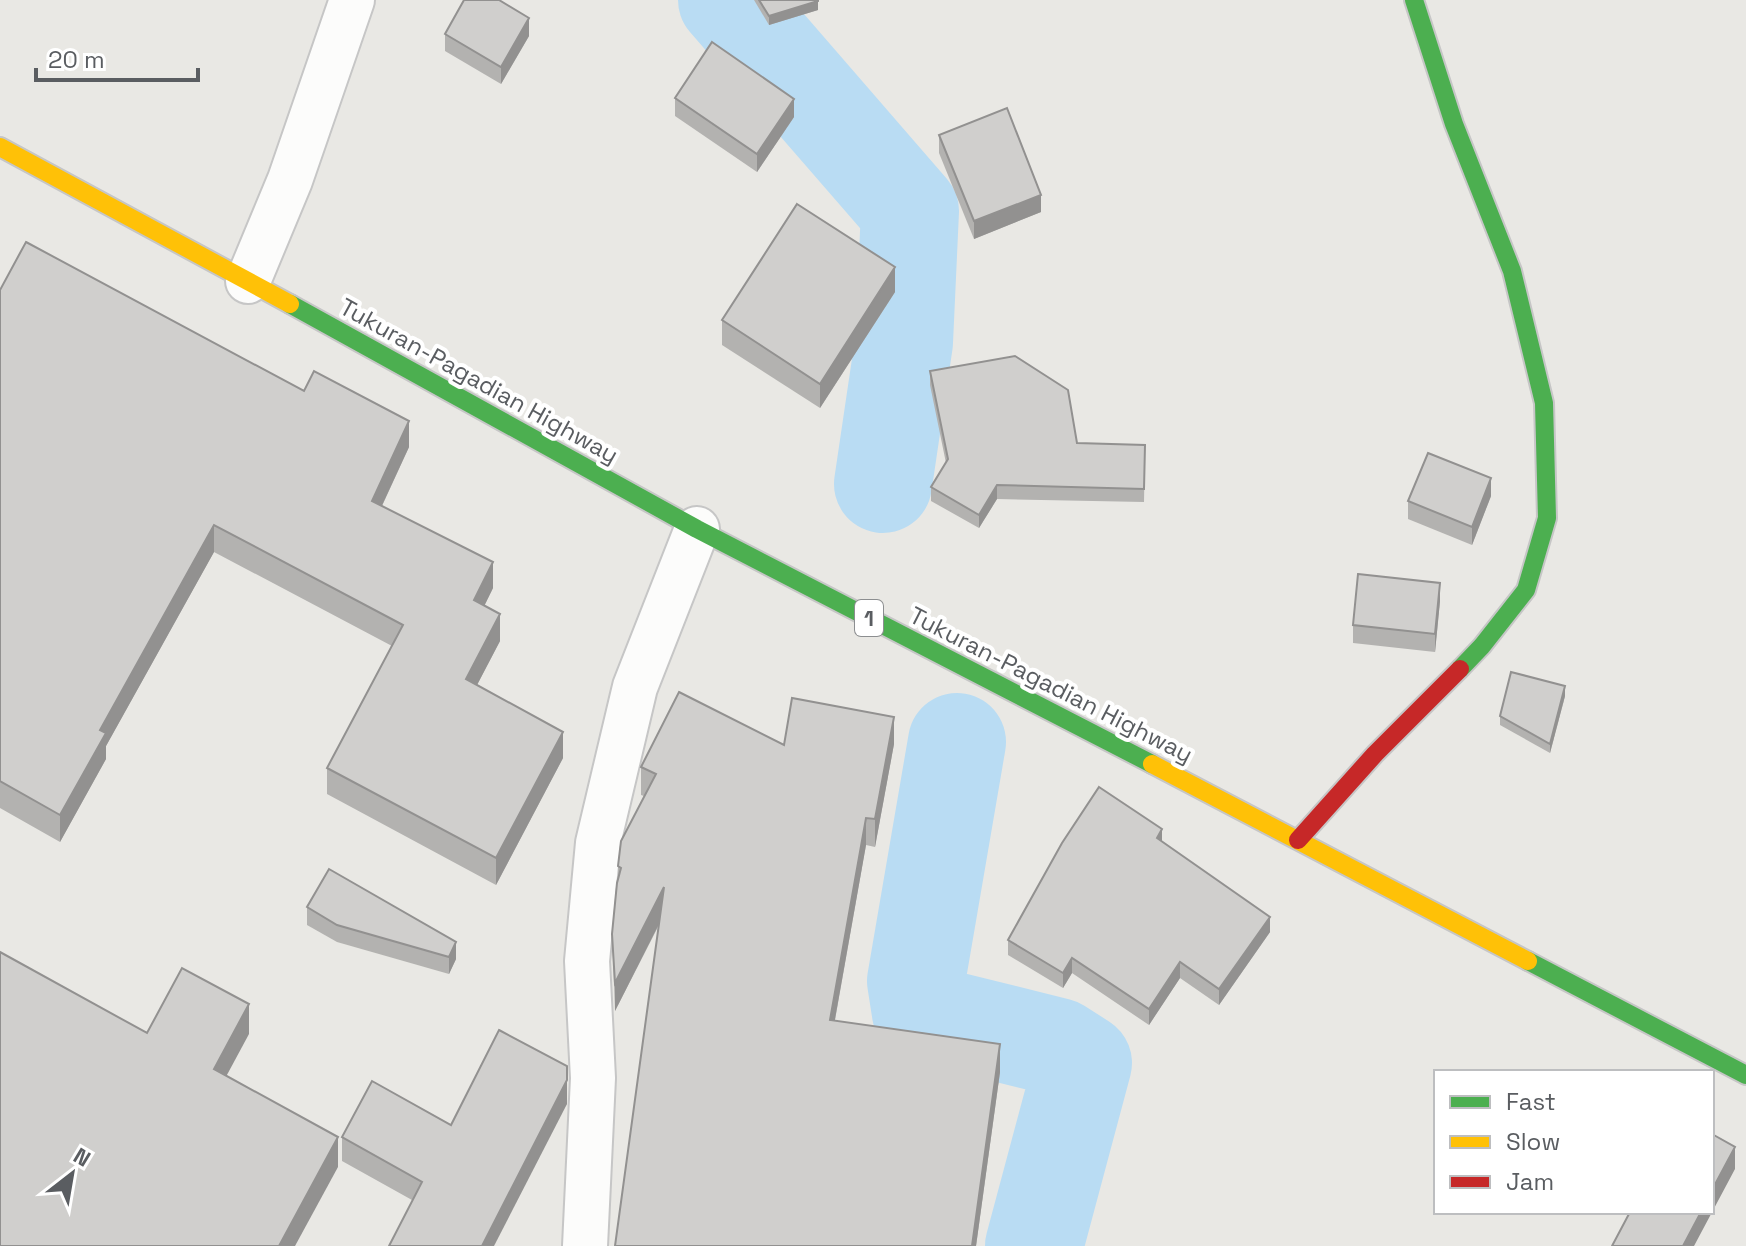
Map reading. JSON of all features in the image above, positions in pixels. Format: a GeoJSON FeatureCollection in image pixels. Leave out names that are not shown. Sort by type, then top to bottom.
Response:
{"type":"FeatureCollection","features":[{"type":"Feature","properties":{"kind":"main road"},"geometry":{"type":"LineString","coordinates":[[1298,840],[1375,754],[1482,646],[1526,590],[1547,518],[1544,403],[1512,271],[1454,124],[1414,0]]}},
{"type":"Feature","properties":{"kind":"main road","name":"Tukuran-Pagadian Highway"},"geometry":{"type":"LineString","coordinates":[[0,147],[697,529],[1746,1075]]}},
{"type":"Feature","properties":{"kind":"street"},"geometry":{"type":"LineString","coordinates":[[248,281],[290,180],[352,0]]}},
{"type":"Feature","properties":{"kind":"street"},"geometry":{"type":"LineString","coordinates":[[585,1246],[593,1078],[587,961],[598,843],[635,687],[697,529]]}},
{"type":"Feature","properties":{"kind":"building"},"geometry":{"type":"Polygon","coordinates":[[[464,0],[499,0],[529,18],[501,67],[445,34],[464,0]]]}},
{"type":"Feature","properties":{"kind":"building"},"geometry":{"type":"Polygon","coordinates":[[[759,0],[818,0],[818,1],[769,16],[759,0]]]}},
{"type":"Feature","properties":{"kind":"building"},"geometry":{"type":"Polygon","coordinates":[[[712,42],[794,99],[757,154],[675,98],[712,42]]]}},
{"type":"Feature","properties":{"kind":"building"},"geometry":{"type":"Polygon","coordinates":[[[1007,108],[1041,195],[974,221],[939,135],[1007,108]]]}},
{"type":"Feature","properties":{"kind":"building"},"geometry":{"type":"Polygon","coordinates":[[[797,204],[895,267],[820,384],[722,320],[797,204]]]}},
{"type":"Feature","properties":{"kind":"building"},"geometry":{"type":"Polygon","coordinates":[[[26,242],[304,391],[314,371],[409,421],[372,501],[493,562],[474,600],[500,614],[466,679],[563,732],[496,858],[327,768],[403,625],[214,525],[100,730],[106,733],[60,815],[0,781],[0,290],[26,242]]]}},
{"type":"Feature","properties":{"kind":"building"},"geometry":{"type":"Polygon","coordinates":[[[1015,356],[1068,390],[1077,443],[1145,445],[1144,489],[997,485],[979,515],[931,487],[948,459],[930,371],[1015,356]]]}},
{"type":"Feature","properties":{"kind":"building"},"geometry":{"type":"Polygon","coordinates":[[[1428,453],[1491,478],[1472,527],[1408,501],[1428,453]]]}},
{"type":"Feature","properties":{"kind":"building"},"geometry":{"type":"Polygon","coordinates":[[[1358,574],[1440,583],[1435,634],[1353,625],[1358,574]]]}},
{"type":"Feature","properties":{"kind":"building"},"geometry":{"type":"Polygon","coordinates":[[[1511,672],[1565,686],[1550,744],[1500,716],[1511,672]]]}},
{"type":"Feature","properties":{"kind":"building"},"geometry":{"type":"Polygon","coordinates":[[[679,692],[784,745],[792,698],[894,717],[875,819],[866,818],[830,1020],[1000,1044],[972,1246],[615,1246],[664,887],[615,983],[612,934],[621,868],[618,866],[621,841],[656,774],[641,767],[679,692]]]}},
{"type":"Feature","properties":{"kind":"building"},"geometry":{"type":"Polygon","coordinates":[[[1099,787],[1162,829],[1157,838],[1270,917],[1219,989],[1180,962],[1149,1009],[1072,958],[1063,973],[1008,940],[1062,843],[1099,787]]]}},
{"type":"Feature","properties":{"kind":"building"},"geometry":{"type":"Polygon","coordinates":[[[329,869],[456,942],[449,957],[337,925],[307,907],[329,869]]]}},
{"type":"Feature","properties":{"kind":"building"},"geometry":{"type":"Polygon","coordinates":[[[0,952],[147,1033],[182,968],[249,1004],[214,1069],[338,1137],[279,1246],[0,1246],[0,952]]]}},
{"type":"Feature","properties":{"kind":"building"},"geometry":{"type":"Polygon","coordinates":[[[499,1030],[567,1066],[567,1080],[482,1246],[389,1246],[422,1182],[342,1137],[372,1081],[451,1125],[499,1030]]]}},
{"type":"Feature","properties":{"kind":"building"},"geometry":{"type":"Polygon","coordinates":[[[1714,1135],[1735,1147],[1714,1186],[1714,1135]]]}},
{"type":"Feature","properties":{"kind":"building"},"geometry":{"type":"Polygon","coordinates":[[[1629,1214],[1700,1214],[1683,1246],[1612,1246],[1629,1214]]]}},
{"type":"Feature","properties":{"kind":"waterway"},"geometry":{"type":"LineString","coordinates":[[727,0],[910,211],[904,342],[883,484]]}},
{"type":"Feature","properties":{"kind":"waterway"},"geometry":{"type":"LineString","coordinates":[[957,742],[916,981],[921,1013],[1058,1047],[1083,1063],[1034,1246]]}},
{"type":"Feature","properties":{"kind":"traffic: fast"},"geometry":{"type":"LineString","coordinates":[[1414,0],[1454,124],[1512,271],[1544,403],[1547,518],[1526,590],[1460,669]]}},
{"type":"Feature","properties":{"kind":"traffic: fast"},"geometry":{"type":"LineString","coordinates":[[290,304],[697,529],[1152,764]]}},
{"type":"Feature","properties":{"kind":"traffic: fast"},"geometry":{"type":"LineString","coordinates":[[1528,961],[1746,1075]]}},
{"type":"Feature","properties":{"kind":"traffic: slow"},"geometry":{"type":"LineString","coordinates":[[0,147],[290,304]]}},
{"type":"Feature","properties":{"kind":"traffic: slow"},"geometry":{"type":"LineString","coordinates":[[1152,764],[1528,961]]}},
{"type":"Feature","properties":{"kind":"traffic: jam"},"geometry":{"type":"LineString","coordinates":[[1298,840],[1375,754],[1460,669]]}}]}
